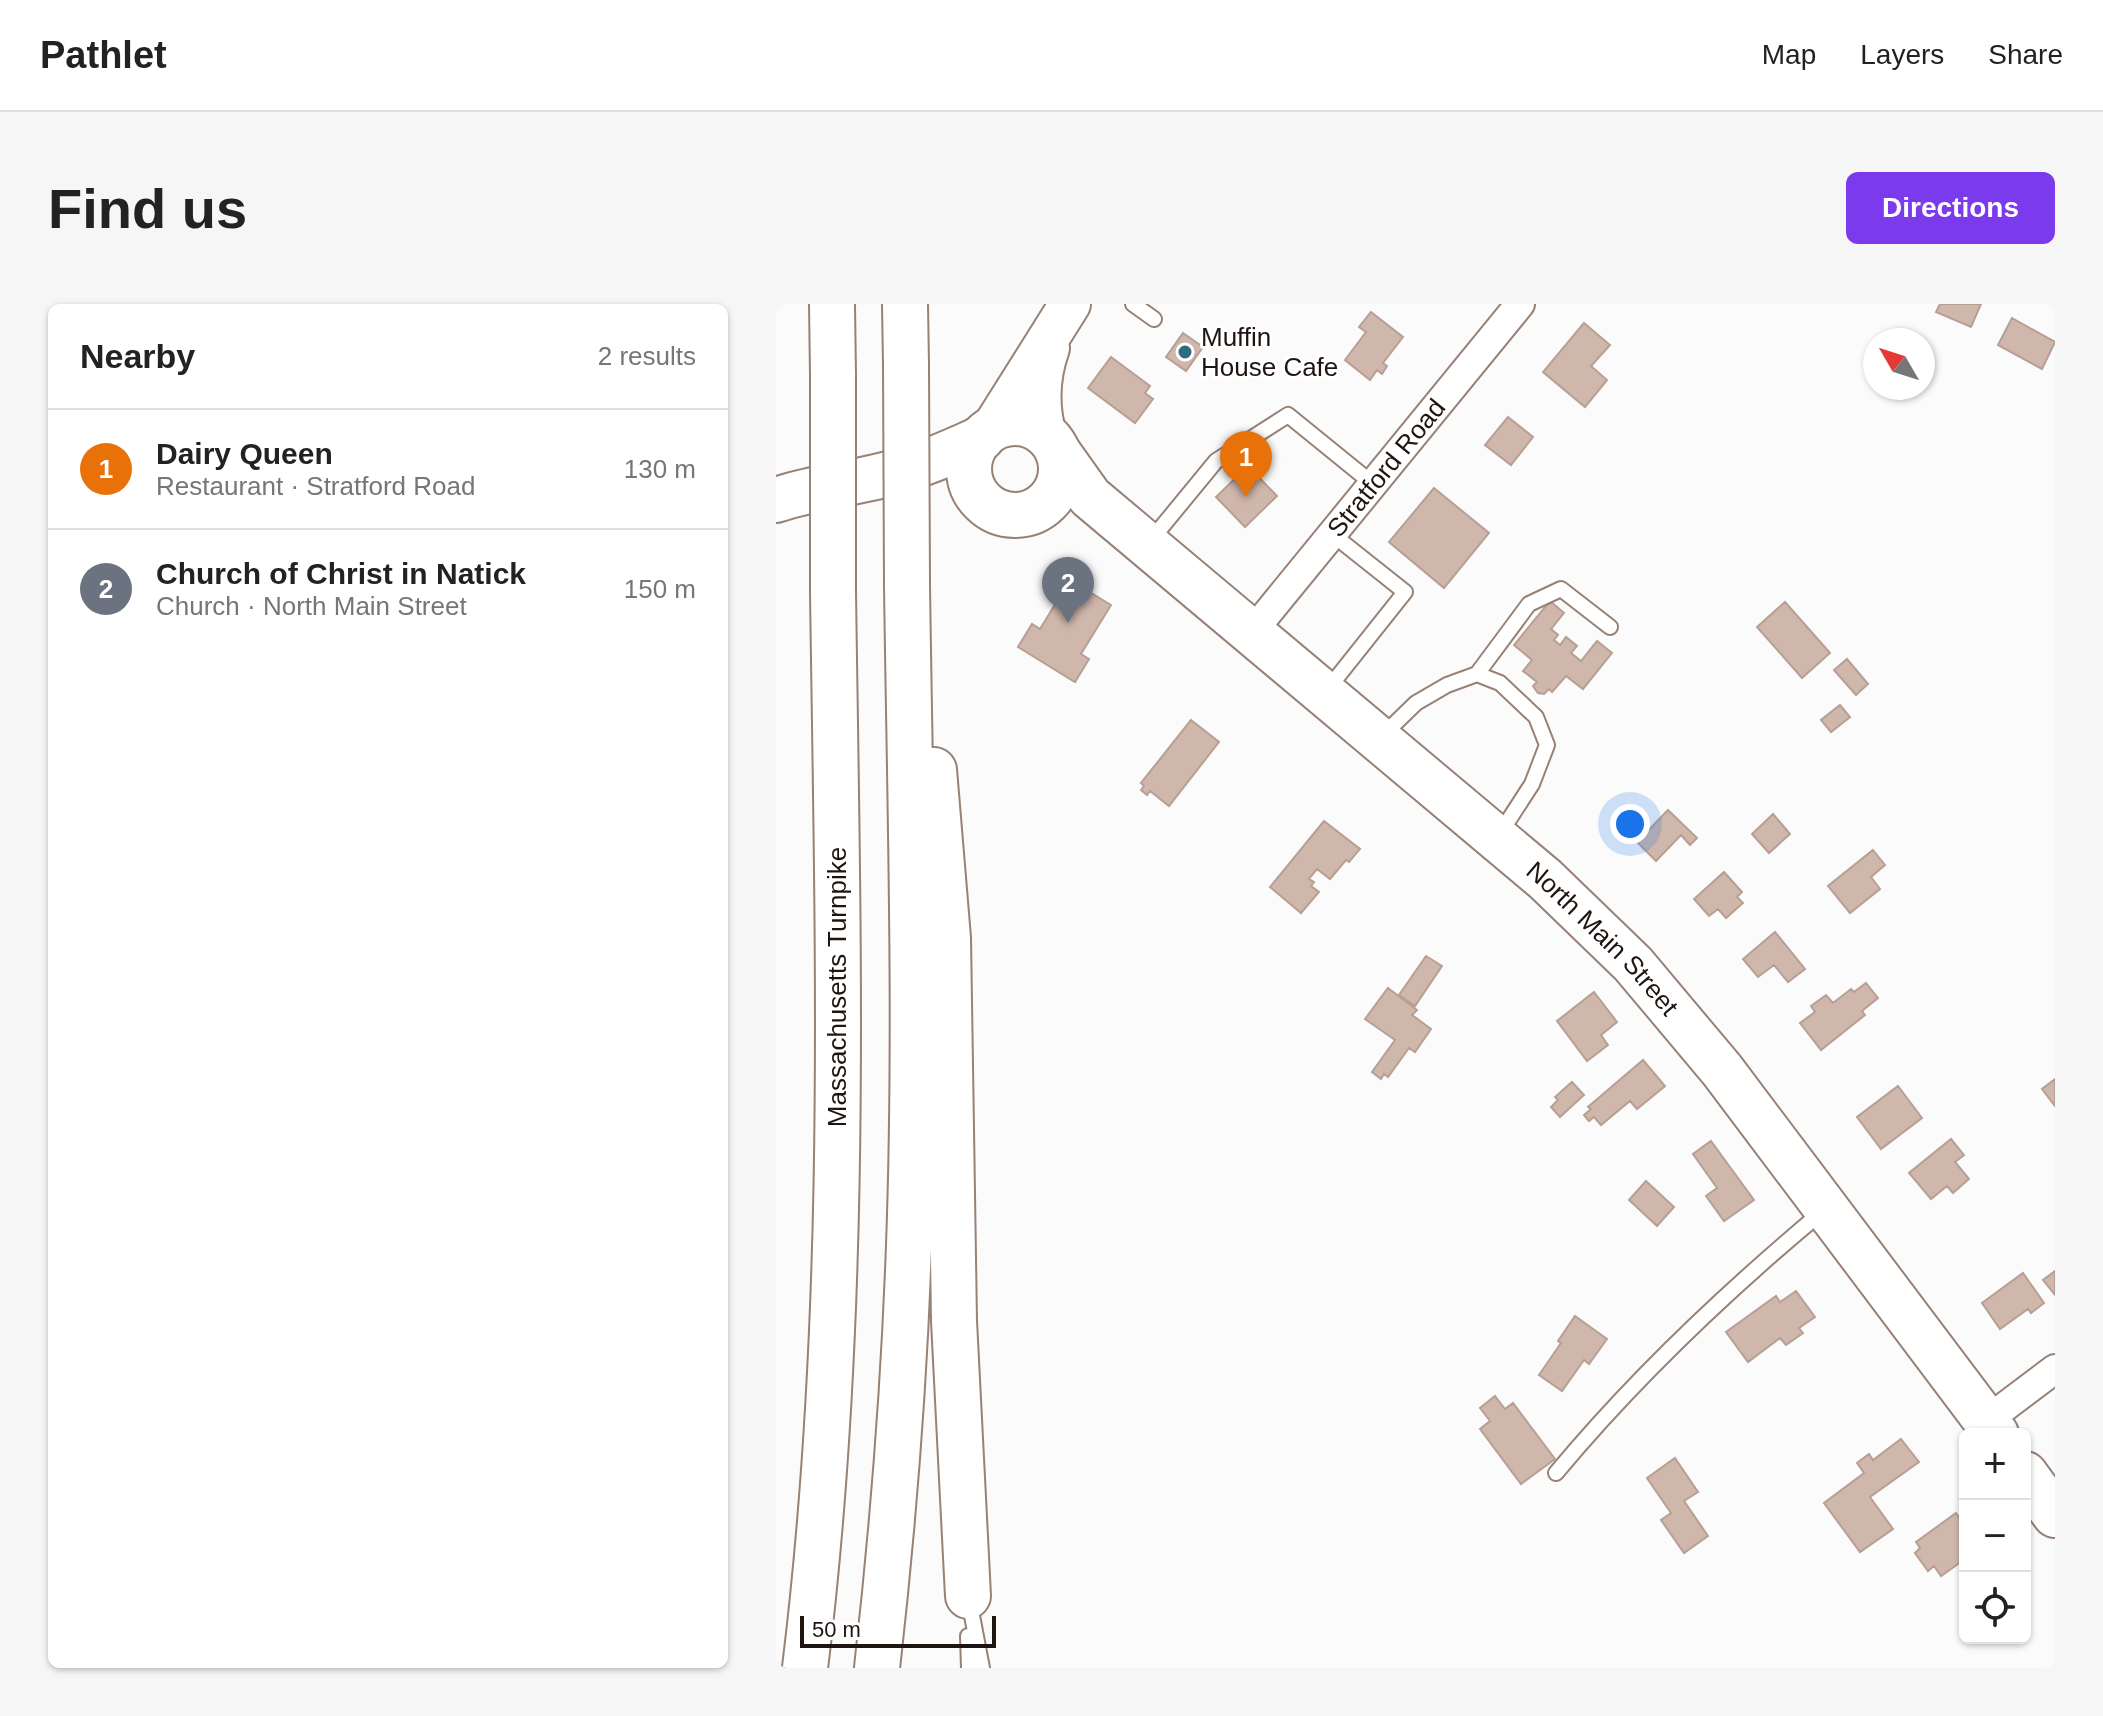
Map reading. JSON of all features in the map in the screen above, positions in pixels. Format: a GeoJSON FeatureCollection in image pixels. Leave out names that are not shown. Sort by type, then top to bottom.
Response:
{"type":"FeatureCollection","features":[{"type":"Feature","properties":{"kind":"main road","name":"Massachusetts Turnpike"},"geometry":{"type":"LineString","coordinates":[[805,1668],[827,1431],[837,1240],[838,945],[832,304]]}},
{"type":"Feature","properties":{"kind":"main road"},"geometry":{"type":"LineString","coordinates":[[877,1668],[899,1438],[910,1231],[912,1033],[905,304]]}},
{"type":"Feature","properties":{"kind":"main road"},"geometry":{"type":"LineString","coordinates":[[983,501],[973,487],[970,474],[974,448],[1066,309]]}},
{"type":"Feature","properties":{"kind":"main road"},"geometry":{"type":"LineString","coordinates":[[882,476],[932,484],[983,501],[1000,513],[1013,515],[1026,514],[1049,501],[1061,478],[1041,406],[1042,370],[1066,309]]}},
{"type":"Feature","properties":{"kind":"main road"},"geometry":{"type":"LineString","coordinates":[[776,500],[807,490],[882,476],[940,458],[1004,425],[1018,423],[1030,426],[1052,444]]}},
{"type":"Feature","properties":{"kind":"main road","name":"North Main Street"},"geometry":{"type":"LineString","coordinates":[[1052,444],[1090,497],[1545,879],[1633,964],[1722,1070],[1991,1427]]}},
{"type":"Feature","properties":{"kind":"main road","name":"North Main Street"},"geometry":{"type":"LineString","coordinates":[[1026,514],[1074,513],[1135,534]]}},
{"type":"Feature","properties":{"kind":"main road"},"geometry":{"type":"LineString","coordinates":[[907,585],[934,767],[946,907],[954,1321],[968,1596]]}},
{"type":"Feature","properties":{"kind":"main road"},"geometry":{"type":"LineString","coordinates":[[2031,1482],[2055,1515]]}},
{"type":"Feature","properties":{"kind":"street","name":"Stratford Road"},"geometry":{"type":"LineString","coordinates":[[1252,632],[1520,304]]}},
{"type":"Feature","properties":{"kind":"street"},"geometry":{"type":"LineString","coordinates":[[1991,1427],[2055,1369]]}},
{"type":"Feature","properties":{"kind":"lane"},"geometry":{"type":"LineString","coordinates":[[1133,304],[1154,319]]}},
{"type":"Feature","properties":{"kind":"lane"},"geometry":{"type":"LineString","coordinates":[[1135,534],[1216,461],[1288,415],[1373,484]]}},
{"type":"Feature","properties":{"kind":"lane"},"geometry":{"type":"LineString","coordinates":[[1325,693],[1405,592],[1332,534]]}},
{"type":"Feature","properties":{"kind":"lane"},"geometry":{"type":"LineString","coordinates":[[1380,739],[1416,703],[1447,685],[1477,674],[1529,604],[1561,589],[1610,627]]}},
{"type":"Feature","properties":{"kind":"lane"},"geometry":{"type":"LineString","coordinates":[[1477,674],[1500,683],[1536,717],[1547,745],[1532,784],[1497,839]]}},
{"type":"Feature","properties":{"kind":"lane"},"geometry":{"type":"LineString","coordinates":[[1556,1473],[1599,1422],[1712,1306],[1827,1208]]}},
{"type":"Feature","properties":{"kind":"lane"},"geometry":{"type":"LineString","coordinates":[[968,1596],[969,1668]]}},
{"type":"Feature","properties":{"kind":"lane"},"geometry":{"type":"LineString","coordinates":[[968,1596],[982,1668]]}},
{"type":"Feature","properties":{"kind":"building"},"geometry":{"type":"Polygon","coordinates":[[[1940,304],[1981,304],[1971,327],[1936,312],[1940,304]]]}},
{"type":"Feature","properties":{"kind":"building"},"geometry":{"type":"Polygon","coordinates":[[[1371,312],[1403,337],[1383,363],[1387,366],[1382,374],[1377,370],[1370,380],[1345,360],[1366,332],[1359,327],[1371,312]]]}},
{"type":"Feature","properties":{"kind":"building"},"geometry":{"type":"Polygon","coordinates":[[[2012,318],[2055,342],[2042,369],[1998,345],[2012,318]]]}},
{"type":"Feature","properties":{"kind":"building"},"geometry":{"type":"Polygon","coordinates":[[[1584,323],[1610,345],[1591,366],[1607,380],[1585,407],[1543,372],[1584,323]]]}},
{"type":"Feature","properties":{"kind":"building","name":"Muffin House Cafe"},"geometry":{"type":"Polygon","coordinates":[[[1183,333],[1203,347],[1186,371],[1166,357],[1183,333]]]}},
{"type":"Feature","properties":{"kind":"building"},"geometry":{"type":"Polygon","coordinates":[[[1111,357],[1150,386],[1145,393],[1153,399],[1135,423],[1088,388],[1111,357]]]}},
{"type":"Feature","properties":{"kind":"building"},"geometry":{"type":"Polygon","coordinates":[[[1508,417],[1533,437],[1511,465],[1485,445],[1508,417]]]}},
{"type":"Feature","properties":{"kind":"building"},"geometry":{"type":"Polygon","coordinates":[[[1248,466],[1277,496],[1245,527],[1216,497],[1248,466]]]}},
{"type":"Feature","properties":{"kind":"building"},"geometry":{"type":"Polygon","coordinates":[[[1434,488],[1489,533],[1444,588],[1389,542],[1434,488]]]}},
{"type":"Feature","properties":{"kind":"building"},"geometry":{"type":"Polygon","coordinates":[[[1070,580],[1111,605],[1081,654],[1089,659],[1075,682],[1018,647],[1032,624],[1040,629],[1070,580]]]}},
{"type":"Feature","properties":{"kind":"building"},"geometry":{"type":"Polygon","coordinates":[[[1550,601],[1564,613],[1551,629],[1558,635],[1554,640],[1560,645],[1566,637],[1577,646],[1571,653],[1581,661],[1597,641],[1612,653],[1583,689],[1566,676],[1552,692],[1549,689],[1544,694],[1538,693],[1533,686],[1537,682],[1523,671],[1532,660],[1514,645],[1550,601]]]}},
{"type":"Feature","properties":{"kind":"building"},"geometry":{"type":"Polygon","coordinates":[[[1785,602],[1830,653],[1802,678],[1757,627],[1785,602]]]}},
{"type":"Feature","properties":{"kind":"building"},"geometry":{"type":"Polygon","coordinates":[[[1847,659],[1868,684],[1856,695],[1834,670],[1847,659]]]}},
{"type":"Feature","properties":{"kind":"building"},"geometry":{"type":"Polygon","coordinates":[[[1840,705],[1850,717],[1831,732],[1821,720],[1840,705]]]}},
{"type":"Feature","properties":{"kind":"building"},"geometry":{"type":"Polygon","coordinates":[[[1191,720],[1219,742],[1169,806],[1150,791],[1147,795],[1141,790],[1144,786],[1141,783],[1191,720]]]}},
{"type":"Feature","properties":{"kind":"building"},"geometry":{"type":"Polygon","coordinates":[[[1668,810],[1697,838],[1690,845],[1681,835],[1656,861],[1637,842],[1668,810]]]}},
{"type":"Feature","properties":{"kind":"building"},"geometry":{"type":"Polygon","coordinates":[[[1773,814],[1790,834],[1769,853],[1752,834],[1773,814]]]}},
{"type":"Feature","properties":{"kind":"building"},"geometry":{"type":"Polygon","coordinates":[[[1324,821],[1360,849],[1330,879],[1317,869],[1309,879],[1314,882],[1311,886],[1319,892],[1301,913],[1270,887],[1324,821]]]}},
{"type":"Feature","properties":{"kind":"building"},"geometry":{"type":"Polygon","coordinates":[[[1873,850],[1885,865],[1871,877],[1880,889],[1850,913],[1828,886],[1873,850]]]}},
{"type":"Feature","properties":{"kind":"building"},"geometry":{"type":"Polygon","coordinates":[[[1724,872],[1742,892],[1737,897],[1743,903],[1726,918],[1718,909],[1709,916],[1694,899],[1724,872]]]}},
{"type":"Feature","properties":{"kind":"building"},"geometry":{"type":"Polygon","coordinates":[[[1775,932],[1805,969],[1788,982],[1774,965],[1758,977],[1743,959],[1775,932]]]}},
{"type":"Feature","properties":{"kind":"building"},"geometry":{"type":"Polygon","coordinates":[[[1426,956],[1442,966],[1415,1006],[1399,995],[1426,956]]]}},
{"type":"Feature","properties":{"kind":"building"},"geometry":{"type":"Polygon","coordinates":[[[1866,983],[1878,998],[1862,1011],[1865,1015],[1821,1050],[1800,1023],[1815,1012],[1811,1006],[1826,995],[1833,1003],[1851,989],[1854,992],[1866,983]]]}},
{"type":"Feature","properties":{"kind":"building"},"geometry":{"type":"Polygon","coordinates":[[[1388,988],[1417,1010],[1412,1015],[1431,1029],[1415,1052],[1409,1048],[1388,1077],[1384,1074],[1381,1079],[1372,1072],[1395,1040],[1365,1019],[1388,988]]]}},
{"type":"Feature","properties":{"kind":"building"},"geometry":{"type":"Polygon","coordinates":[[[1594,992],[1617,1022],[1601,1035],[1608,1045],[1587,1061],[1557,1021],[1594,992]]]}},
{"type":"Feature","properties":{"kind":"building"},"geometry":{"type":"Polygon","coordinates":[[[1643,1060],[1665,1086],[1637,1109],[1630,1101],[1601,1125],[1594,1117],[1589,1121],[1584,1115],[1591,1109],[1588,1107],[1643,1060]]]}},
{"type":"Feature","properties":{"kind":"building"},"geometry":{"type":"Polygon","coordinates":[[[2055,1079],[2055,1106],[2042,1089],[2055,1079]]]}},
{"type":"Feature","properties":{"kind":"building"},"geometry":{"type":"Polygon","coordinates":[[[1572,1082],[1584,1095],[1560,1117],[1551,1107],[1558,1100],[1555,1097],[1572,1082]]]}},
{"type":"Feature","properties":{"kind":"building"},"geometry":{"type":"Polygon","coordinates":[[[1898,1086],[1922,1118],[1881,1149],[1857,1117],[1898,1086]]]}},
{"type":"Feature","properties":{"kind":"building"},"geometry":{"type":"Polygon","coordinates":[[[1951,1139],[1964,1155],[1955,1162],[1969,1179],[1953,1193],[1947,1186],[1931,1199],[1909,1173],[1951,1139]]]}},
{"type":"Feature","properties":{"kind":"building"},"geometry":{"type":"Polygon","coordinates":[[[1711,1141],[1754,1200],[1724,1221],[1706,1196],[1717,1188],[1693,1154],[1711,1141]]]}},
{"type":"Feature","properties":{"kind":"building"},"geometry":{"type":"Polygon","coordinates":[[[1646,1181],[1674,1207],[1657,1226],[1629,1200],[1646,1181]]]}},
{"type":"Feature","properties":{"kind":"building"},"geometry":{"type":"Polygon","coordinates":[[[2055,1271],[2055,1295],[2043,1280],[2055,1271]]]}},
{"type":"Feature","properties":{"kind":"building"},"geometry":{"type":"Polygon","coordinates":[[[2023,1273],[2044,1303],[2031,1313],[2028,1309],[2000,1329],[1982,1303],[2023,1273]]]}},
{"type":"Feature","properties":{"kind":"building"},"geometry":{"type":"Polygon","coordinates":[[[1796,1291],[1815,1317],[1799,1328],[1803,1333],[1786,1345],[1780,1338],[1748,1362],[1726,1332],[1776,1296],[1780,1302],[1796,1291]]]}},
{"type":"Feature","properties":{"kind":"building"},"geometry":{"type":"Polygon","coordinates":[[[1575,1316],[1607,1339],[1589,1364],[1584,1360],[1562,1391],[1539,1375],[1575,1316]]]}},
{"type":"Feature","properties":{"kind":"building"},"geometry":{"type":"Polygon","coordinates":[[[1495,1396],[1505,1409],[1513,1403],[1555,1459],[1521,1484],[1480,1429],[1490,1421],[1480,1408],[1495,1396]]]}},
{"type":"Feature","properties":{"kind":"building"},"geometry":{"type":"Polygon","coordinates":[[[1901,1439],[1919,1462],[1870,1497],[1893,1529],[1860,1552],[1824,1503],[1864,1473],[1857,1463],[1869,1454],[1873,1460],[1901,1439]]]}},
{"type":"Feature","properties":{"kind":"building"},"geometry":{"type":"Polygon","coordinates":[[[1675,1458],[1698,1492],[1684,1501],[1708,1536],[1684,1553],[1661,1520],[1671,1513],[1647,1478],[1675,1458]]]}},
{"type":"Feature","properties":{"kind":"building"},"geometry":{"type":"Polygon","coordinates":[[[1956,1513],[1959,1517],[1959,1563],[1941,1576],[1934,1566],[1928,1571],[1915,1553],[1920,1548],[1916,1542],[1956,1513]]]}},
{"type":"Feature","properties":{"kind":"place","name":"Muffin House Cafe"},"geometry":{"type":"Point","coordinates":[1185,352]}},
{"type":"Feature","properties":{"kind":"place","name":"Dairy Queen"},"geometry":{"type":"Point","coordinates":[1246,497]}},
{"type":"Feature","properties":{"kind":"place","name":"Church of Christ in Natick"},"geometry":{"type":"Point","coordinates":[1068,623]}}]}
